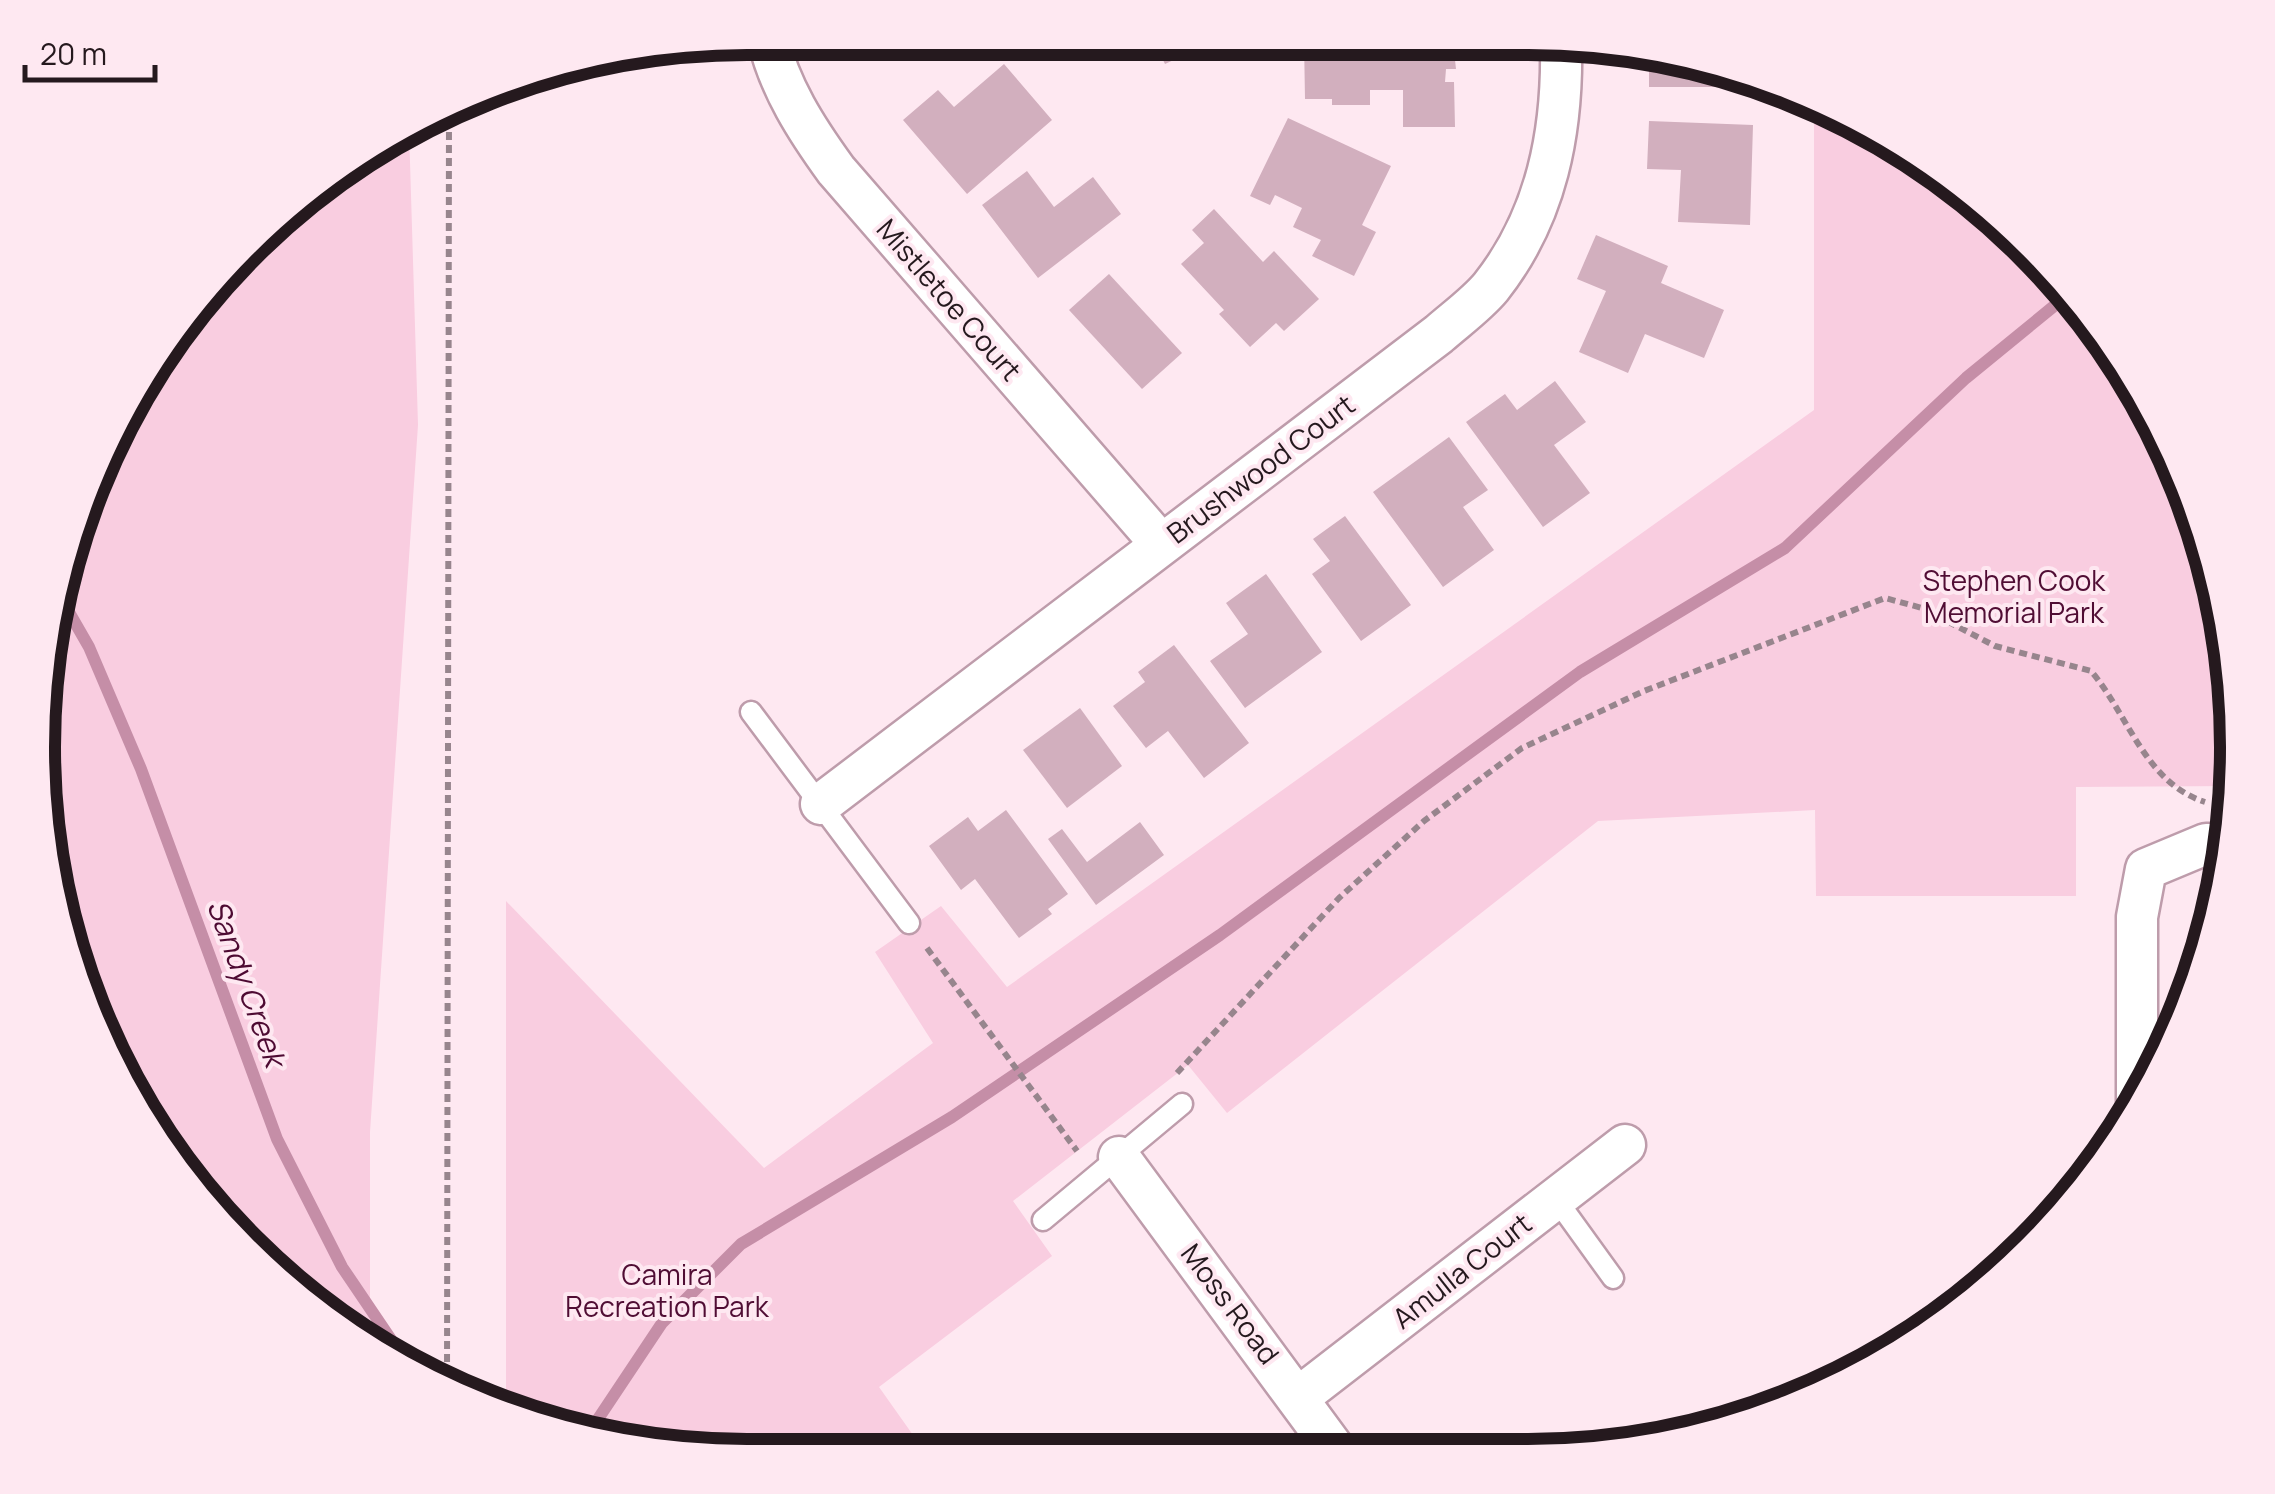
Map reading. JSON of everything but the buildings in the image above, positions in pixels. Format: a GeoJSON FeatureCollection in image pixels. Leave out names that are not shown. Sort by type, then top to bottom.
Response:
{"type":"FeatureCollection","features":[{"type":"Feature","properties":{"kind":"street","name":"Mistletoe Court"},"geometry":{"type":"LineString","coordinates":[[774,55],[784,86],[836,170],[1160,544]]}},
{"type":"Feature","properties":{"kind":"street","name":"Brushwood Court"},"geometry":{"type":"LineString","coordinates":[[820,804],[1439,334],[1490,289],[1523,239],[1543,190],[1557,141],[1560,56]]}},
{"type":"Feature","properties":{"kind":"street"},"geometry":{"type":"LineString","coordinates":[[2137,1075],[2136,917],[2146,869],[2213,846]]}},
{"type":"Feature","properties":{"kind":"street","name":"Amulla Court"},"geometry":{"type":"LineString","coordinates":[[1299,1396],[1625,1145]]}},
{"type":"Feature","properties":{"kind":"street","name":"Moss Road"},"geometry":{"type":"LineString","coordinates":[[1106,1149],[1299,1396],[1328,1439]]}},
{"type":"Feature","properties":{"kind":"lane"},"geometry":{"type":"LineString","coordinates":[[750,712],[908,923]]}},
{"type":"Feature","properties":{"kind":"lane"},"geometry":{"type":"LineString","coordinates":[[1044,1220],[1106,1149],[1182,1104]]}},
{"type":"Feature","properties":{"kind":"lane"},"geometry":{"type":"LineString","coordinates":[[1556,1199],[1613,1278]]}},
{"type":"Feature","properties":{"kind":"path"},"geometry":{"type":"LineString","coordinates":[[447,1371],[449,122]]}},
{"type":"Feature","properties":{"kind":"path"},"geometry":{"type":"LineString","coordinates":[[1164,1084],[1192,1060],[1213,1032],[1338,898],[1424,821],[1522,748],[1644,691],[1886,598],[1922,608],[1995,646],[2090,671],[2146,759],[2188,796],[2205,802],[2214,833]]}},
{"type":"Feature","properties":{"kind":"path"},"geometry":{"type":"LineString","coordinates":[[908,923],[1055,1121]]}},
{"type":"Feature","properties":{"kind":"path"},"geometry":{"type":"LineString","coordinates":[[1079,1153],[1106,1149]]}},
{"type":"Feature","properties":{"kind":"green space","name":"Camira Recreation Park"},"geometry":{"type":"Polygon","coordinates":[[[1814,117],[1912,172],[1984,227],[2077,326],[2127,401],[2167,482],[2207,612],[2219,702],[2219,786],[2076,787],[2076,896],[1816,896],[1815,810],[1598,821],[1227,1113],[1188,1065],[1013,1201],[1052,1256],[879,1387],[916,1439],[702,1438],[612,1426],[506,1395],[506,901],[764,1168],[933,1043],[875,952],[941,906],[1007,987],[1814,410],[1814,117]]]}},
{"type":"Feature","properties":{"kind":"green space"},"geometry":{"type":"Polygon","coordinates":[[[409,143],[418,425],[370,1132],[370,1326],[291,1267],[227,1203],[172,1131],[126,1053],[92,969],[68,882],[56,792],[56,702],[68,612],[92,525],[126,441],[172,363],[227,291],[291,227],[326,198],[409,143]]]}},
{"type":"Feature","properties":{"kind":"waterway"},"geometry":{"type":"LineString","coordinates":[[596,1422],[662,1323],[741,1244],[952,1117],[1220,935],[1580,672],[1785,548],[1966,378],[2058,303]]}},
{"type":"Feature","properties":{"kind":"waterway","name":"Sandy Creek"},"geometry":{"type":"LineString","coordinates":[[68,611],[89,647],[141,769],[277,1139],[342,1267],[391,1340]]}},
{"type":"Feature","properties":{"kind":"park label","name":"Stephen Cook Memorial Park"},"geometry":{"type":"Point","coordinates":[2014,597]}}]}
